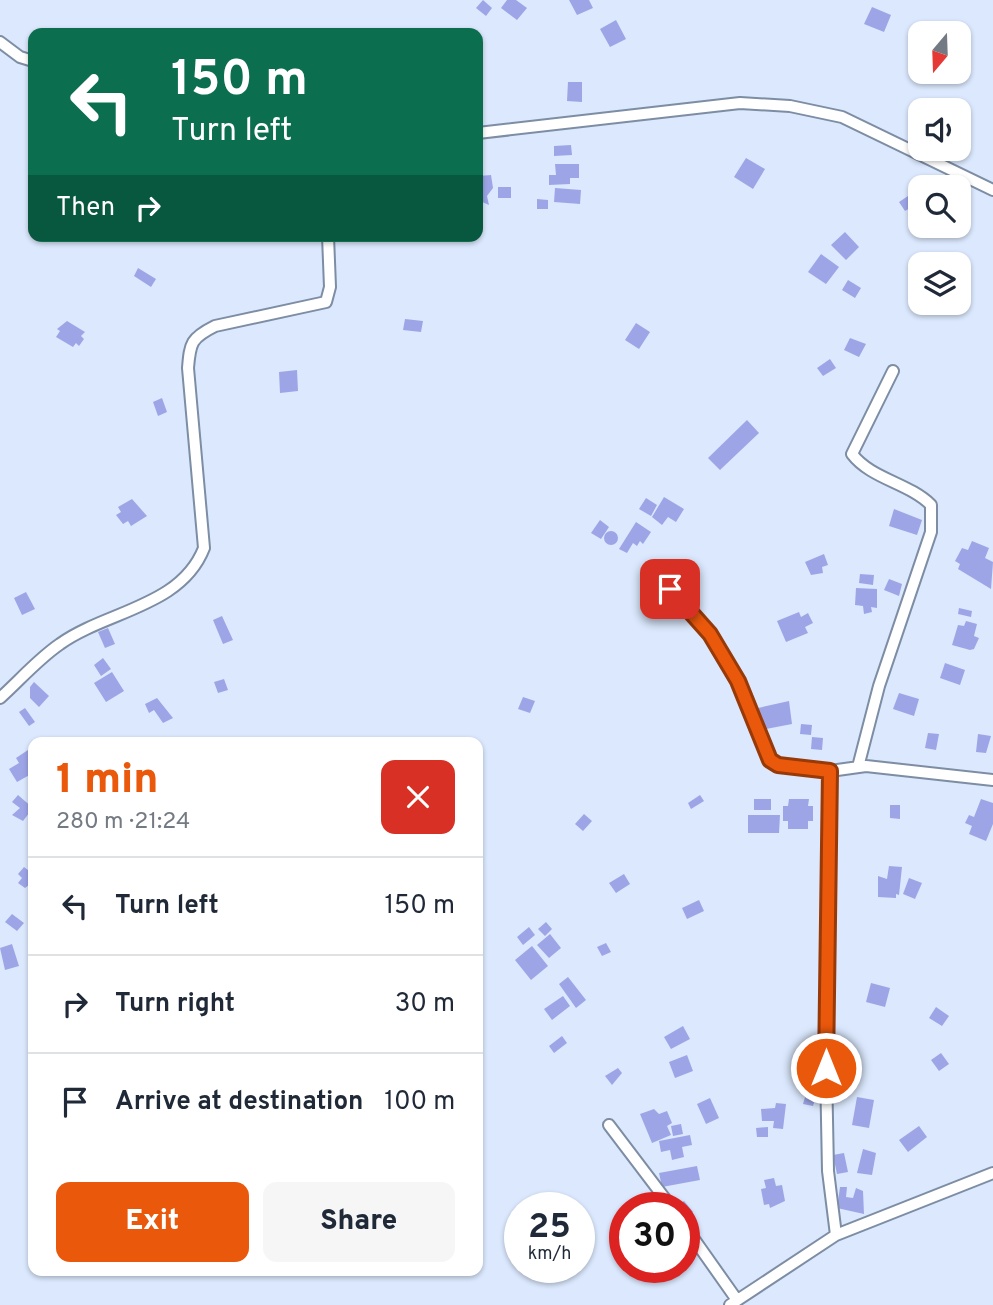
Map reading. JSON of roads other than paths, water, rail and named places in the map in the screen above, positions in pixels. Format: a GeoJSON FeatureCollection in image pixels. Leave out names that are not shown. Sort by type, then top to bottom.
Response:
{"type":"FeatureCollection","features":[{"type":"Feature","properties":{"kind":"street"},"geometry":{"type":"LineString","coordinates":[[0,42],[20,57],[28,59]]}},
{"type":"Feature","properties":{"kind":"street"},"geometry":{"type":"LineString","coordinates":[[483,132],[740,103],[790,106],[842,117],[993,190]]}},
{"type":"Feature","properties":{"kind":"street"},"geometry":{"type":"LineString","coordinates":[[0,698],[61,643],[147,602],[187,578],[199,562],[204,548],[188,368],[190,344],[201,333],[215,326],[326,302],[330,287],[328,242]]}},
{"type":"Feature","properties":{"kind":"street"},"geometry":{"type":"LineString","coordinates":[[858,767],[879,686],[931,532],[931,505],[918,492],[860,464],[852,454],[892,371]]}},
{"type":"Feature","properties":{"kind":"street"},"geometry":{"type":"LineString","coordinates":[[670,589],[718,645],[738,681],[770,760],[778,765],[830,771],[858,767],[993,780]]}},
{"type":"Feature","properties":{"kind":"street"},"geometry":{"type":"LineString","coordinates":[[830,771],[826,1068],[828,1171],[836,1235]]}},
{"type":"Feature","properties":{"kind":"street"},"geometry":{"type":"LineString","coordinates":[[609,1125],[660,1192]]}},
{"type":"Feature","properties":{"kind":"street"},"geometry":{"type":"LineString","coordinates":[[700,1250],[734,1303],[836,1235],[993,1173]]}}]}
